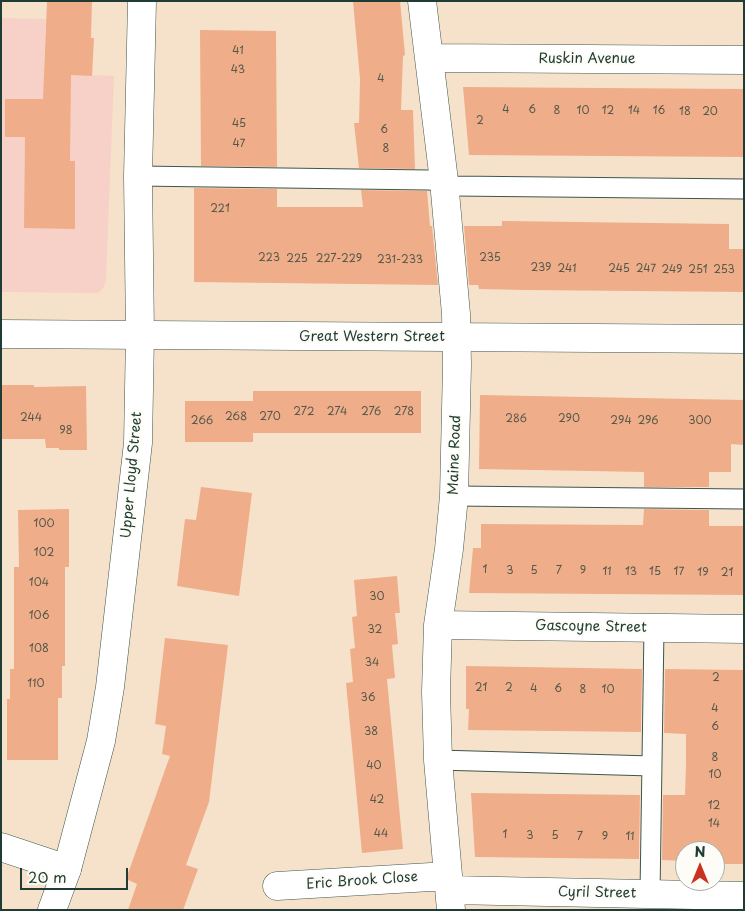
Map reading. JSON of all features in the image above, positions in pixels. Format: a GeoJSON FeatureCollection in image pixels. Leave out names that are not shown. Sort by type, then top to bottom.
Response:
{"type":"FeatureCollection","features":[{"type":"Feature","properties":{"kind":"street","name":"Upper Lloyd Street"},"geometry":{"type":"LineString","coordinates":[[52,910],[67,869],[101,741],[110,687],[138,443],[140,335],[138,176],[142,1]]}},
{"type":"Feature","properties":{"kind":"street","name":"Maine Road"},"geometry":{"type":"LineString","coordinates":[[422,1],[444,181],[457,337],[454,496],[449,549],[438,625],[436,692],[438,760],[450,892]]}},
{"type":"Feature","properties":{"kind":"street","name":"Ruskin Avenue"},"geometry":{"type":"LineString","coordinates":[[430,58],[744,60]]}},
{"type":"Feature","properties":{"kind":"street","name":"Great Western Street"},"geometry":{"type":"LineString","coordinates":[[1,334],[744,339]]}},
{"type":"Feature","properties":{"kind":"street","name":"Gascoyne Street"},"geometry":{"type":"LineString","coordinates":[[438,625],[744,629]]}},
{"type":"Feature","properties":{"kind":"street"},"geometry":{"type":"LineString","coordinates":[[1,846],[67,869]]}},
{"type":"Feature","properties":{"kind":"street","name":"Eric Brook Close"},"geometry":{"type":"LineString","coordinates":[[277,886],[450,892]]}},
{"type":"Feature","properties":{"kind":"street","name":"Cyril Street"},"geometry":{"type":"LineString","coordinates":[[450,892],[744,896]]}},
{"type":"Feature","properties":{"kind":"lane"},"geometry":{"type":"LineString","coordinates":[[138,176],[444,181],[454,186],[744,189]]}},
{"type":"Feature","properties":{"kind":"lane"},"geometry":{"type":"LineString","coordinates":[[454,496],[744,499]]}},
{"type":"Feature","properties":{"kind":"lane"},"geometry":{"type":"LineString","coordinates":[[650,894],[654,628]]}},
{"type":"Feature","properties":{"kind":"lane"},"geometry":{"type":"LineString","coordinates":[[438,760],[652,766]]}},
{"type":"Feature","properties":{"kind":"shaded area"},"geometry":{"type":"Polygon","coordinates":[[[1,18],[46,19],[44,73],[114,76],[106,280],[104,287],[98,293],[1,292],[1,18]]]}},
{"type":"Feature","properties":{"kind":"building"},"geometry":{"type":"Polygon","coordinates":[[[47,1],[92,1],[91,38],[94,38],[92,76],[71,75],[70,161],[75,161],[75,229],[24,228],[25,137],[5,137],[5,99],[43,99],[47,1]]]}},
{"type":"Feature","properties":{"kind":"building"},"geometry":{"type":"Polygon","coordinates":[[[353,1],[400,1],[405,55],[403,56],[401,110],[413,110],[415,169],[359,168],[354,123],[359,123],[360,79],[353,1]]]}},
{"type":"Feature","properties":{"kind":"building"},"geometry":{"type":"Polygon","coordinates":[[[200,30],[276,31],[277,167],[201,166],[200,30]]]}},
{"type":"Feature","properties":{"kind":"building"},"geometry":{"type":"Polygon","coordinates":[[[463,87],[744,89],[744,157],[469,155],[463,87]]]}},
{"type":"Feature","properties":{"kind":"building"},"geometry":{"type":"Polygon","coordinates":[[[194,188],[277,189],[277,207],[363,207],[361,190],[427,191],[438,285],[194,282],[194,188]]]}},
{"type":"Feature","properties":{"kind":"building"},"geometry":{"type":"Polygon","coordinates":[[[502,221],[729,224],[729,249],[744,249],[744,292],[479,289],[478,285],[469,285],[464,226],[502,226],[502,221]]]}},
{"type":"Feature","properties":{"kind":"building"},"geometry":{"type":"Polygon","coordinates":[[[1,385],[34,385],[34,387],[86,386],[87,450],[46,448],[45,439],[1,439],[1,385]]]}},
{"type":"Feature","properties":{"kind":"building"},"geometry":{"type":"Polygon","coordinates":[[[253,391],[421,391],[421,433],[253,433],[253,442],[185,442],[185,401],[253,401],[253,391]]]}},
{"type":"Feature","properties":{"kind":"building"},"geometry":{"type":"Polygon","coordinates":[[[480,395],[744,400],[744,445],[731,444],[731,472],[709,472],[709,487],[644,487],[644,472],[479,469],[480,395]]]}},
{"type":"Feature","properties":{"kind":"building"},"geometry":{"type":"Polygon","coordinates":[[[201,487],[252,493],[239,596],[177,586],[185,519],[196,520],[201,487]]]}},
{"type":"Feature","properties":{"kind":"building"},"geometry":{"type":"Polygon","coordinates":[[[69,509],[69,567],[65,567],[65,666],[62,666],[62,698],[58,698],[58,760],[7,760],[7,699],[10,699],[10,669],[14,669],[14,567],[19,567],[18,510],[69,509]]]}},
{"type":"Feature","properties":{"kind":"building"},"geometry":{"type":"Polygon","coordinates":[[[644,509],[709,510],[709,526],[744,526],[744,595],[469,593],[473,548],[481,548],[481,524],[643,525],[644,509]]]}},
{"type":"Feature","properties":{"kind":"building"},"geometry":{"type":"Polygon","coordinates":[[[397,576],[400,613],[395,613],[398,644],[392,645],[395,678],[387,679],[403,849],[362,853],[346,683],[353,682],[350,649],[355,648],[352,617],[357,616],[354,580],[397,576]]]}},
{"type":"Feature","properties":{"kind":"building"},"geometry":{"type":"Polygon","coordinates":[[[165,638],[228,645],[209,802],[186,865],[198,869],[183,910],[128,910],[137,884],[126,879],[170,756],[162,754],[166,726],[155,724],[165,638]]]}},
{"type":"Feature","properties":{"kind":"building"},"geometry":{"type":"Polygon","coordinates":[[[466,666],[642,669],[641,732],[468,730],[469,709],[466,709],[466,666]]]}},
{"type":"Feature","properties":{"kind":"building"},"geometry":{"type":"Polygon","coordinates":[[[665,669],[744,670],[744,864],[725,864],[725,841],[675,841],[675,861],[662,860],[663,795],[685,795],[686,766],[686,734],[664,733],[665,669]]]}},
{"type":"Feature","properties":{"kind":"building"},"geometry":{"type":"Polygon","coordinates":[[[471,793],[640,795],[639,859],[475,857],[471,793]]]}}]}
